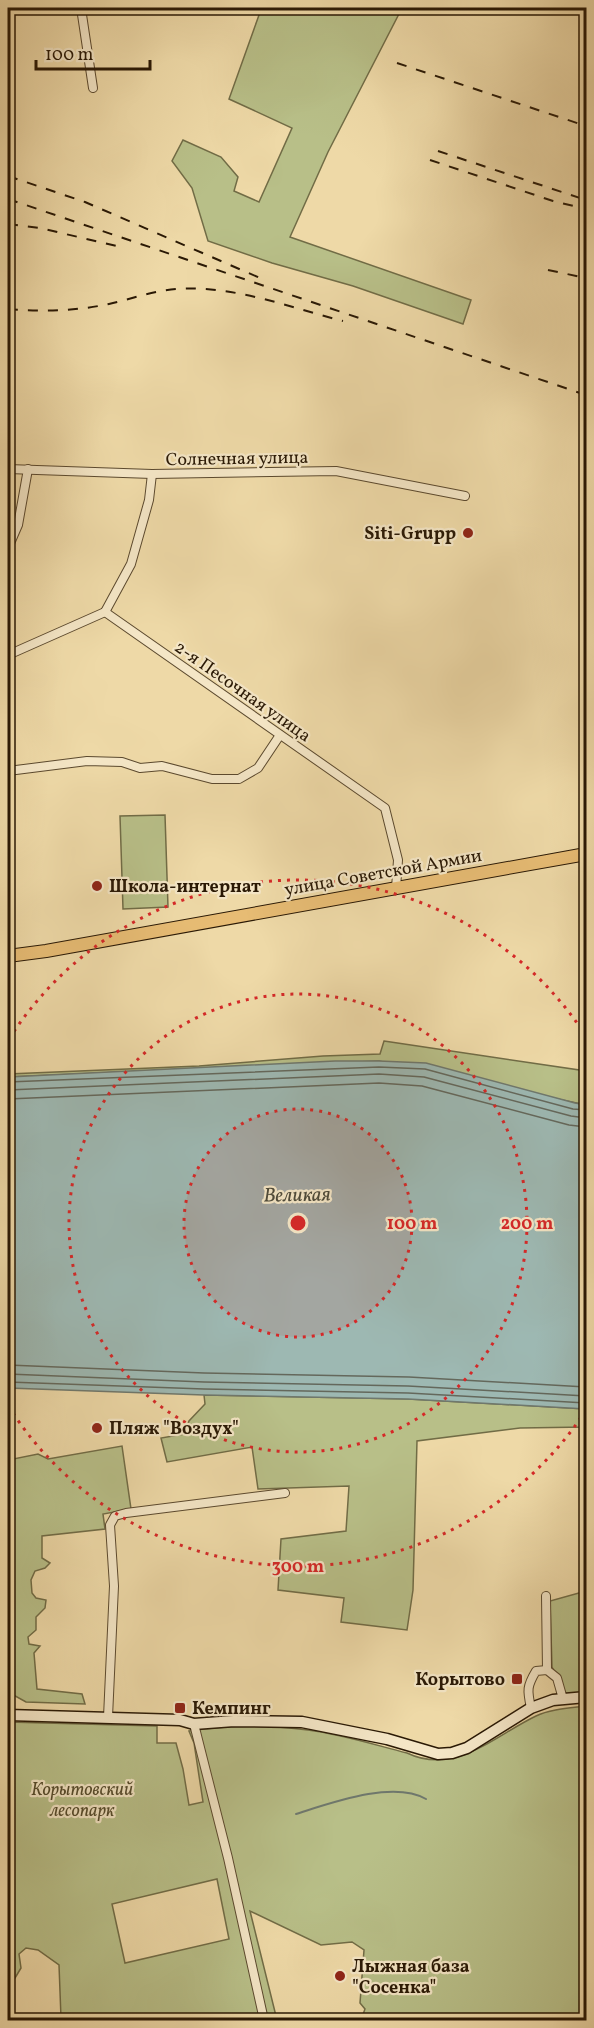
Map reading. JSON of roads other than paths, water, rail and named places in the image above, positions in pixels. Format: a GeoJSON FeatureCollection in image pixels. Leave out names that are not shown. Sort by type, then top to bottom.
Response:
{"type":"FeatureCollection","features":[{"type":"Feature","properties":{"kind":"main road","name":"улица Советской Армии"},"geometry":{"type":"LineString","coordinates":[[8,956],[586,854]]}},
{"type":"Feature","properties":{"kind":"street"},"geometry":{"type":"LineString","coordinates":[[81,8],[93,88]]}},
{"type":"Feature","properties":{"kind":"street"},"geometry":{"type":"LineString","coordinates":[[8,97],[8,104]]}},
{"type":"Feature","properties":{"kind":"street"},"geometry":{"type":"LineString","coordinates":[[8,548],[18,525],[28,469]]}},
{"type":"Feature","properties":{"kind":"street","name":"Солнечная улица"},"geometry":{"type":"LineString","coordinates":[[8,470],[152,474],[336,471],[465,496]]}},
{"type":"Feature","properties":{"kind":"street"},"geometry":{"type":"LineString","coordinates":[[8,655],[105,612],[131,564],[149,500],[152,474]]}},
{"type":"Feature","properties":{"kind":"street","name":"2-я Песочная улица"},"geometry":{"type":"LineString","coordinates":[[105,612],[385,808],[398,860],[396,888]]}},
{"type":"Feature","properties":{"kind":"street"},"geometry":{"type":"LineString","coordinates":[[8,771],[87,761],[122,762],[140,768],[162,766],[212,779],[239,779],[258,768],[280,735]]}},
{"type":"Feature","properties":{"kind":"street"},"geometry":{"type":"LineString","coordinates":[[108,1717],[114,1586],[110,1525],[115,1516],[126,1512],[285,1493]]}},
{"type":"Feature","properties":{"kind":"street"},"geometry":{"type":"LineString","coordinates":[[546,1596],[548,1670]]}},
{"type":"Feature","properties":{"kind":"street"},"geometry":{"type":"LineString","coordinates":[[531,1708],[527,1692],[536,1671],[548,1670],[557,1678],[562,1699]]}},
{"type":"Feature","properties":{"kind":"street"},"geometry":{"type":"LineString","coordinates":[[8,1715],[180,1720],[194,1724],[234,1721],[302,1722],[387,1739],[438,1754],[452,1753],[467,1748],[531,1708],[552,1700],[586,1697]]}},
{"type":"Feature","properties":{"kind":"street"},"geometry":{"type":"LineString","coordinates":[[194,1724],[228,1858],[264,2020]]}},
{"type":"Feature","properties":{"kind":"water","name":"Великая"},"geometry":{"type":"Polygon","coordinates":[[[335,1061],[426,1063],[586,1105],[586,1409],[408,1399],[8,1388],[8,1077],[335,1061]]]}},
{"type":"Feature","properties":{"kind":"waterway"},"geometry":{"type":"LineString","coordinates":[[296,1814],[344,1799],[380,1792],[412,1794],[426,1799]]}},
{"type":"Feature","properties":{"kind":"railway"},"geometry":{"type":"LineString","coordinates":[[397,63],[586,126]]}},
{"type":"Feature","properties":{"kind":"railway"},"geometry":{"type":"LineString","coordinates":[[438,151],[586,200]]}},
{"type":"Feature","properties":{"kind":"railway"},"geometry":{"type":"LineString","coordinates":[[430,160],[553,201],[586,209]]}},
{"type":"Feature","properties":{"kind":"railway"},"geometry":{"type":"LineString","coordinates":[[8,176],[85,202],[260,278]]}},
{"type":"Feature","properties":{"kind":"railway"},"geometry":{"type":"LineString","coordinates":[[8,199],[586,395]]}},
{"type":"Feature","properties":{"kind":"railway"},"geometry":{"type":"LineString","coordinates":[[8,224],[40,228],[125,248]]}},
{"type":"Feature","properties":{"kind":"railway"},"geometry":{"type":"LineString","coordinates":[[548,270],[586,278]]}},
{"type":"Feature","properties":{"kind":"railway"},"geometry":{"type":"LineString","coordinates":[[8,309],[45,311],[84,308],[167,290],[198,289],[219,290],[261,298],[343,321]]}},
{"type":"Feature","properties":{"kind":"place","name":"Siti-Grupp"},"geometry":{"type":"Point","coordinates":[468,533]}},
{"type":"Feature","properties":{"kind":"place","name":"Школа-интернат"},"geometry":{"type":"Point","coordinates":[97,886]}},
{"type":"Feature","properties":{"kind":"place","name":"Пляж \"Воздух\""},"geometry":{"type":"Point","coordinates":[97,1428]}},
{"type":"Feature","properties":{"kind":"place","name":"Корытово"},"geometry":{"type":"Point","coordinates":[517,1679]}},
{"type":"Feature","properties":{"kind":"place","name":"Кемпинг"},"geometry":{"type":"Point","coordinates":[180,1708]}},
{"type":"Feature","properties":{"kind":"place","name":"Лыжная база \"Сосенка\""},"geometry":{"type":"Point","coordinates":[340,1976]}},
{"type":"Feature","properties":{"kind":"park label","name":"Корытовский лесопарк"},"geometry":{"type":"Point","coordinates":[82,1799]}}]}
